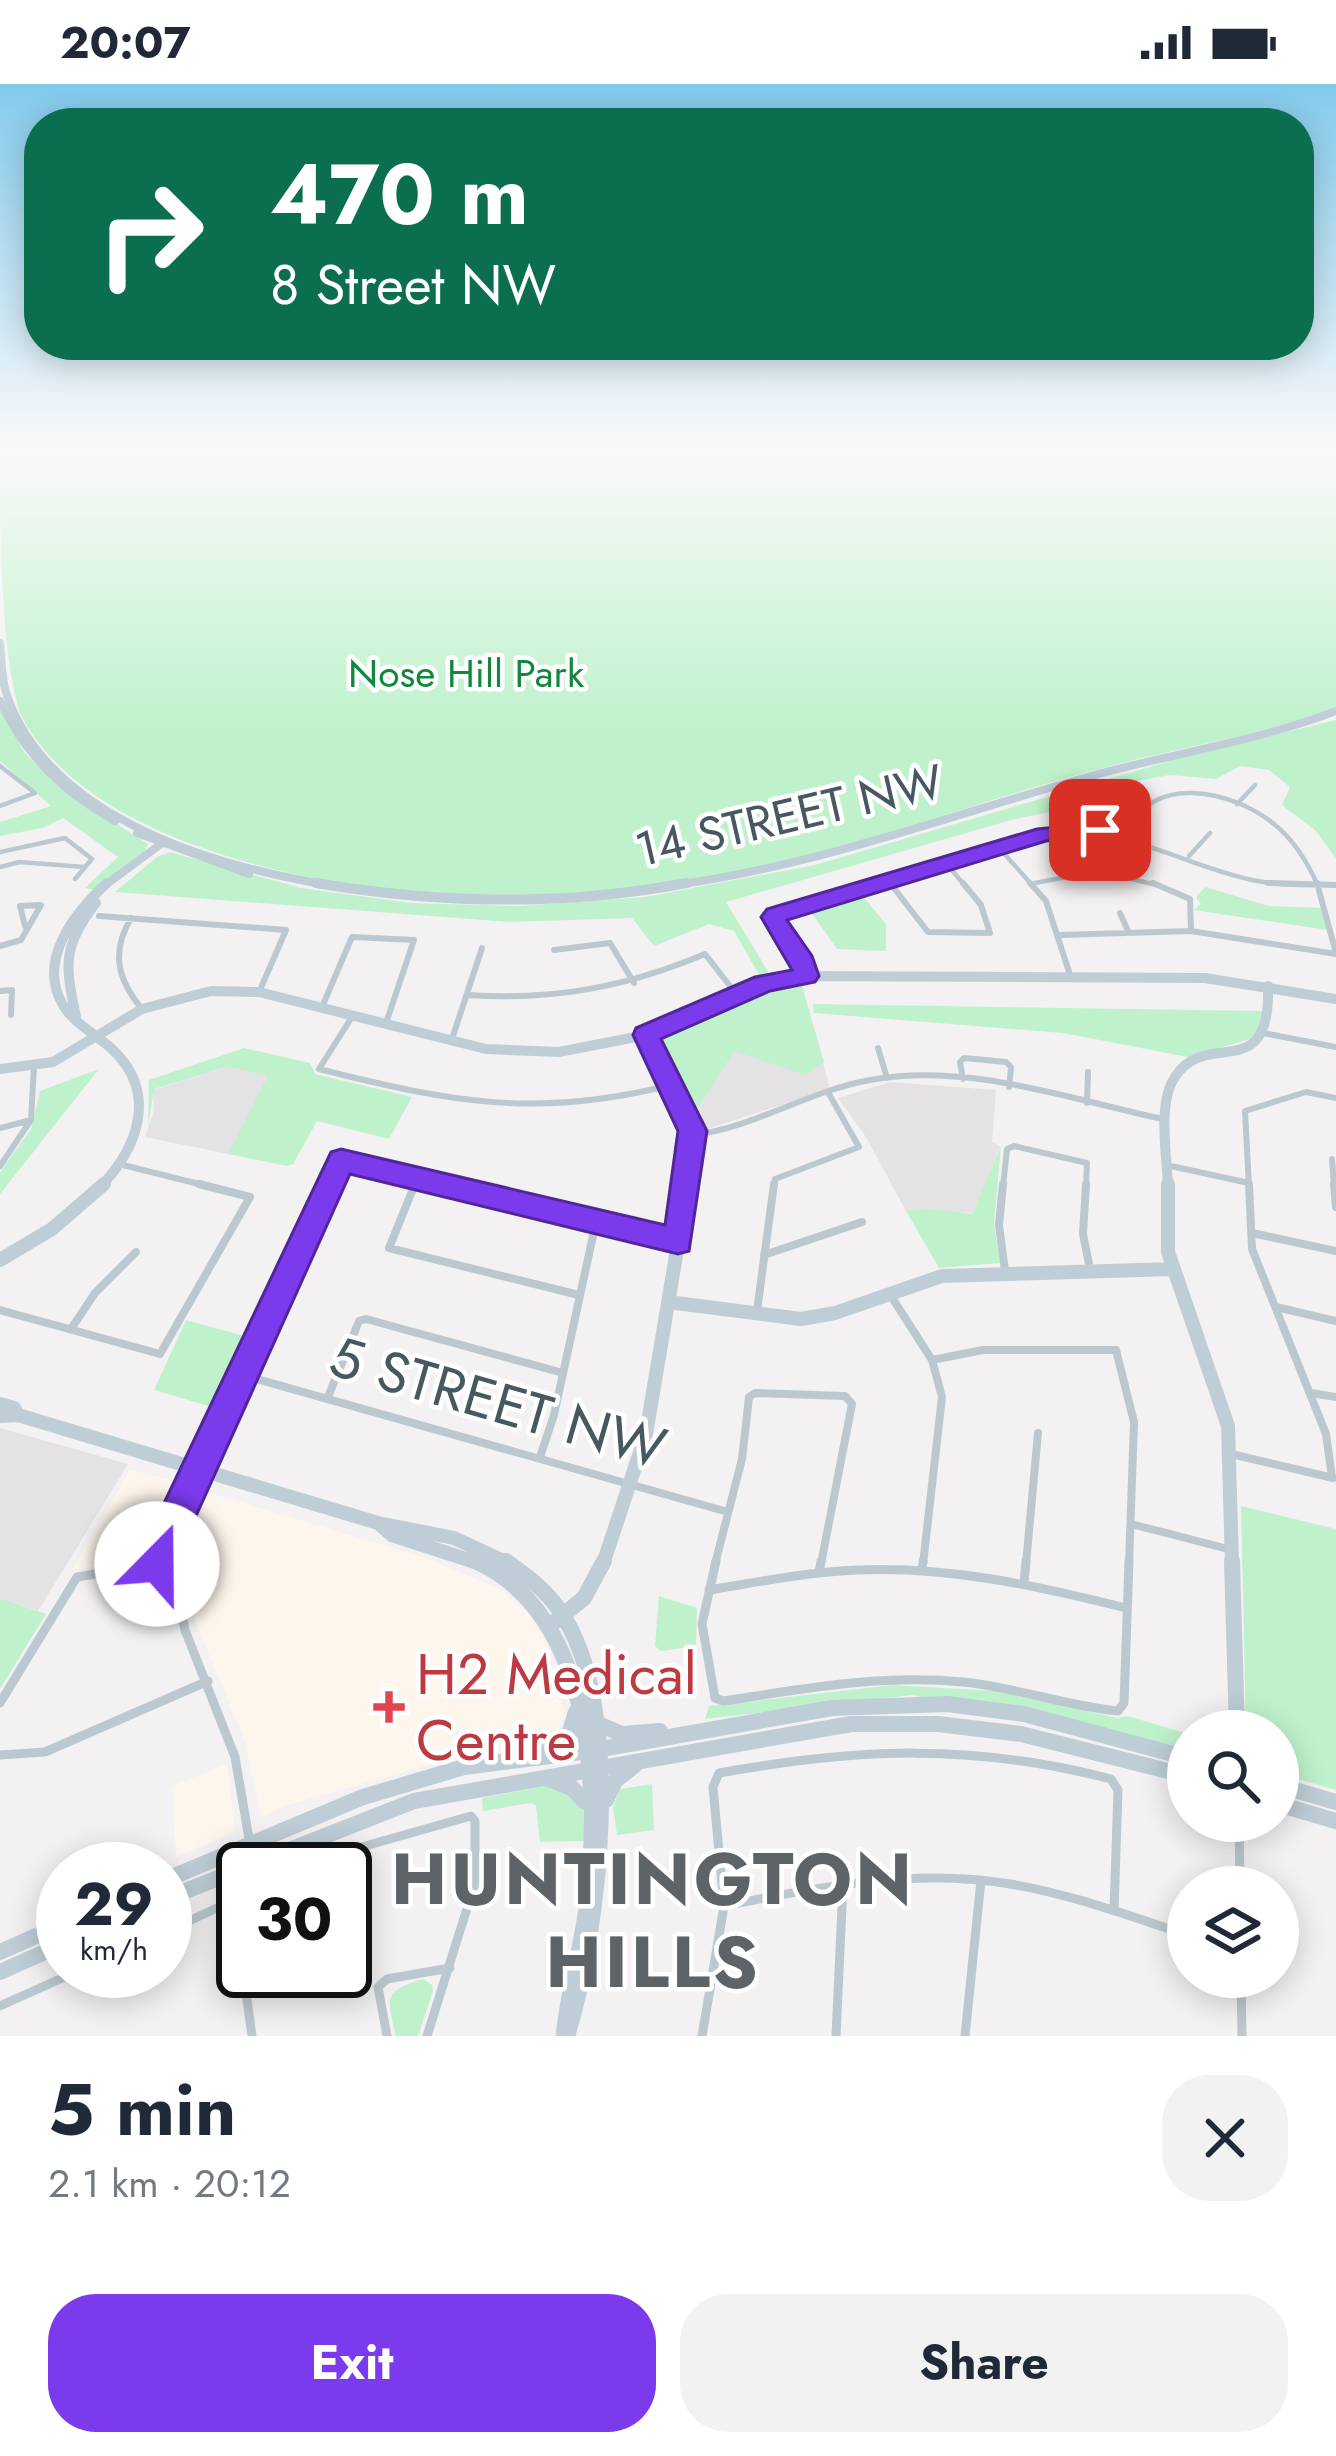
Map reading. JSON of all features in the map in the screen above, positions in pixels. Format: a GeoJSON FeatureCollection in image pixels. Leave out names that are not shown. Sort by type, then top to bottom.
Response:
{"type":"FeatureCollection","features":[{"type":"Feature","properties":{"kind":"main road","name":"14 STREET NW"},"geometry":{"type":"LineString","coordinates":[[0,643],[2,696],[24,748],[86,804],[163,848],[303,886],[409,900],[519,903],[644,895],[815,862],[1336,714]]}},
{"type":"Feature","properties":{"kind":"main road","name":"14 STREET NW"},"geometry":{"type":"LineString","coordinates":[[2,696],[56,771],[163,848]]}},
{"type":"Feature","properties":{"kind":"main road"},"geometry":{"type":"LineString","coordinates":[[0,1260],[70,1217],[119,1164],[136,1130],[139,1092],[128,1066],[76,1016],[66,967],[75,933],[108,891],[163,848]]}},
{"type":"Feature","properties":{"kind":"main road"},"geometry":{"type":"LineString","coordinates":[[0,1069],[34,1067],[67,1056],[142,1009],[189,994],[231,989],[259,992],[450,1043],[507,1052],[559,1052],[646,1035],[776,980],[806,976],[1205,978],[1336,999]]}},
{"type":"Feature","properties":{"kind":"main road"},"geometry":{"type":"LineString","coordinates":[[1237,1710],[1228,1426],[1167,1237],[1168,1089],[1179,1070],[1200,1058],[1242,1048],[1263,1033],[1268,986]]}},
{"type":"Feature","properties":{"kind":"main road"},"geometry":{"type":"LineString","coordinates":[[558,1620],[599,1577],[646,1434],[678,1241],[693,1136],[646,1035]]}},
{"type":"Feature","properties":{"kind":"main road"},"geometry":{"type":"LineString","coordinates":[[668,1303],[818,1318],[926,1278],[1005,1270],[1174,1269]]}},
{"type":"Feature","properties":{"kind":"main road"},"geometry":{"type":"LineString","coordinates":[[0,1404],[14,1408],[18,1415]]}},
{"type":"Feature","properties":{"kind":"main road"},"geometry":{"type":"LineString","coordinates":[[0,1416],[18,1415],[377,1523],[392,1535],[505,1576],[558,1620],[579,1649],[594,1722],[586,1804],[589,1890],[565,2036]]}},
{"type":"Feature","properties":{"kind":"main road"},"geometry":{"type":"LineString","coordinates":[[558,1620],[604,1821]]}},
{"type":"Feature","properties":{"kind":"main road"},"geometry":{"type":"LineString","coordinates":[[539,1756],[568,1735],[577,1703]]}},
{"type":"Feature","properties":{"kind":"main road"},"geometry":{"type":"LineString","coordinates":[[284,1842],[414,1801],[543,1777],[705,1730],[832,1708],[947,1704],[1080,1726],[1167,1752]]}},
{"type":"Feature","properties":{"kind":"main road"},"geometry":{"type":"LineString","coordinates":[[274,1842],[410,1780],[464,1767],[539,1756],[639,1761],[850,1724],[918,1721],[1032,1733],[1167,1770]]}},
{"type":"Feature","properties":{"kind":"main road"},"geometry":{"type":"LineString","coordinates":[[594,1722],[608,1731],[632,1735],[689,1726],[705,1730]]}},
{"type":"Feature","properties":{"kind":"main road"},"geometry":{"type":"LineString","coordinates":[[565,2036],[601,1904],[610,1786],[639,1761]]}},
{"type":"Feature","properties":{"kind":"main road"},"geometry":{"type":"LineString","coordinates":[[543,1777],[572,1788],[586,1804]]}},
{"type":"Feature","properties":{"kind":"main road"},"geometry":{"type":"LineString","coordinates":[[1299,1791],[1336,1802]]}},
{"type":"Feature","properties":{"kind":"main road"},"geometry":{"type":"LineString","coordinates":[[1299,1810],[1336,1821]]}},
{"type":"Feature","properties":{"kind":"main road"},"geometry":{"type":"LineString","coordinates":[[0,1952],[36,1936]]}},
{"type":"Feature","properties":{"kind":"main road"},"geometry":{"type":"LineString","coordinates":[[0,1972],[36,1956]]}},
{"type":"Feature","properties":{"kind":"street"},"geometry":{"type":"LineString","coordinates":[[0,766],[35,793],[0,806]]}},
{"type":"Feature","properties":{"kind":"street"},"geometry":{"type":"LineString","coordinates":[[1237,804],[1255,785]]}},
{"type":"Feature","properties":{"kind":"street"},"geometry":{"type":"LineString","coordinates":[[1060,934],[1191,932],[1336,953],[1331,914],[1280,829],[1237,804],[1208,796],[1162,797],[1136,812],[1129,834]]}},
{"type":"Feature","properties":{"kind":"street"},"geometry":{"type":"LineString","coordinates":[[806,976],[800,956],[773,917],[1063,831],[1129,834],[1250,880],[1336,885]]}},
{"type":"Feature","properties":{"kind":"street"},"geometry":{"type":"LineString","coordinates":[[1190,856],[1210,833]]}},
{"type":"Feature","properties":{"kind":"street"},"geometry":{"type":"LineString","coordinates":[[0,852],[65,838],[92,859],[75,879]]}},
{"type":"Feature","properties":{"kind":"street"},"geometry":{"type":"LineString","coordinates":[[1000,848],[1035,884],[1060,934],[1072,980]]}},
{"type":"Feature","properties":{"kind":"street"},"geometry":{"type":"LineString","coordinates":[[0,867],[19,862],[85,867]]}},
{"type":"Feature","properties":{"kind":"street"},"geometry":{"type":"LineString","coordinates":[[890,882],[928,932],[990,933],[981,904],[947,864]]}},
{"type":"Feature","properties":{"kind":"street"},"geometry":{"type":"LineString","coordinates":[[1035,884],[1088,868],[1126,872],[1190,899],[1191,932]]}},
{"type":"Feature","properties":{"kind":"street"},"geometry":{"type":"LineString","coordinates":[[1120,913],[1128,932]]}},
{"type":"Feature","properties":{"kind":"street"},"geometry":{"type":"LineString","coordinates":[[99,916],[286,930],[259,992]]}},
{"type":"Feature","properties":{"kind":"street"},"geometry":{"type":"LineString","coordinates":[[131,918],[116,955],[118,973],[123,988],[142,1009]]}},
{"type":"Feature","properties":{"kind":"street"},"geometry":{"type":"LineString","coordinates":[[0,946],[21,940],[26,926]]}},
{"type":"Feature","properties":{"kind":"street"},"geometry":{"type":"LineString","coordinates":[[322,1009],[352,937],[414,940],[385,1026]]}},
{"type":"Feature","properties":{"kind":"street"},"geometry":{"type":"LineString","coordinates":[[554,950],[610,943],[634,983]]}},
{"type":"Feature","properties":{"kind":"street"},"geometry":{"type":"LineString","coordinates":[[450,1043],[482,948]]}},
{"type":"Feature","properties":{"kind":"street"},"geometry":{"type":"LineString","coordinates":[[466,995],[573,998],[634,983],[705,954],[737,995]]}},
{"type":"Feature","properties":{"kind":"street"},"geometry":{"type":"LineString","coordinates":[[0,991],[12,990],[11,1015]]}},
{"type":"Feature","properties":{"kind":"street"},"geometry":{"type":"LineString","coordinates":[[352,1017],[319,1069],[453,1103],[550,1108],[596,1103],[671,1084]]}},
{"type":"Feature","properties":{"kind":"street"},"geometry":{"type":"LineString","coordinates":[[1263,1033],[1336,1047]]}},
{"type":"Feature","properties":{"kind":"street"},"geometry":{"type":"LineString","coordinates":[[878,1048],[887,1078]]}},
{"type":"Feature","properties":{"kind":"street"},"geometry":{"type":"LineString","coordinates":[[963,1081],[960,1062],[964,1058],[1006,1062],[1011,1067],[1009,1088]]}},
{"type":"Feature","properties":{"kind":"street"},"geometry":{"type":"LineString","coordinates":[[0,1166],[31,1120],[34,1067]]}},
{"type":"Feature","properties":{"kind":"street"},"geometry":{"type":"LineString","coordinates":[[1087,1103],[1088,1072]]}},
{"type":"Feature","properties":{"kind":"street"},"geometry":{"type":"LineString","coordinates":[[693,1136],[887,1078],[963,1081],[1167,1120]]}},
{"type":"Feature","properties":{"kind":"street"},"geometry":{"type":"LineString","coordinates":[[1231,1454],[1334,1478],[1326,1434],[1252,1249],[1246,1111],[1306,1092],[1336,1098]]}},
{"type":"Feature","properties":{"kind":"street"},"geometry":{"type":"LineString","coordinates":[[756,1314],[775,1179],[859,1147],[829,1094]]}},
{"type":"Feature","properties":{"kind":"street"},"geometry":{"type":"LineString","coordinates":[[0,1127],[31,1120]]}},
{"type":"Feature","properties":{"kind":"street"},"geometry":{"type":"LineString","coordinates":[[1005,1270],[999,1225],[1006,1149],[1013,1146],[1087,1163],[1083,1234],[1090,1269]]}},
{"type":"Feature","properties":{"kind":"street"},"geometry":{"type":"LineString","coordinates":[[1332,1159],[1336,1207]]}},
{"type":"Feature","properties":{"kind":"street"},"geometry":{"type":"LineString","coordinates":[[250,1842],[234,1750],[169,1582],[167,1562],[172,1529],[341,1160],[678,1241]]}},
{"type":"Feature","properties":{"kind":"street"},"geometry":{"type":"LineString","coordinates":[[0,1310],[160,1354],[250,1197],[119,1164]]}},
{"type":"Feature","properties":{"kind":"street"},"geometry":{"type":"LineString","coordinates":[[1166,1165],[1249,1183]]}},
{"type":"Feature","properties":{"kind":"street"},"geometry":{"type":"LineString","coordinates":[[418,1178],[389,1248],[580,1295]]}},
{"type":"Feature","properties":{"kind":"street"},"geometry":{"type":"LineString","coordinates":[[540,1457],[596,1222]]}},
{"type":"Feature","properties":{"kind":"street"},"geometry":{"type":"LineString","coordinates":[[764,1255],[862,1222]]}},
{"type":"Feature","properties":{"kind":"street"},"geometry":{"type":"LineString","coordinates":[[1251,1233],[1336,1251]]}},
{"type":"Feature","properties":{"kind":"street"},"geometry":{"type":"LineString","coordinates":[[71,1329],[95,1293],[136,1252]]}},
{"type":"Feature","properties":{"kind":"street"},"geometry":{"type":"LineString","coordinates":[[889,1292],[932,1360],[943,1407],[922,1571]]}},
{"type":"Feature","properties":{"kind":"street"},"geometry":{"type":"LineString","coordinates":[[1276,1307],[1336,1321]]}},
{"type":"Feature","properties":{"kind":"street"},"geometry":{"type":"LineString","coordinates":[[328,1397],[359,1321],[365,1319],[562,1373]]}},
{"type":"Feature","properties":{"kind":"street"},"geometry":{"type":"LineString","coordinates":[[819,1573],[850,1399],[754,1393],[749,1397],[745,1445],[702,1624],[710,1688],[717,1700],[866,1680],[929,1679],[1021,1689],[1121,1709],[1134,1422],[1116,1350],[982,1350],[932,1360]]}},
{"type":"Feature","properties":{"kind":"street","name":"5 STREET NW"},"geometry":{"type":"LineString","coordinates":[[245,1376],[728,1512]]}},
{"type":"Feature","properties":{"kind":"street"},"geometry":{"type":"LineString","coordinates":[[1311,1394],[1336,1397]]}},
{"type":"Feature","properties":{"kind":"street"},"geometry":{"type":"LineString","coordinates":[[1024,1582],[1038,1433]]}},
{"type":"Feature","properties":{"kind":"street"},"geometry":{"type":"LineString","coordinates":[[1131,1524],[1232,1550]]}},
{"type":"Feature","properties":{"kind":"street"},"geometry":{"type":"LineString","coordinates":[[0,1703],[77,1577],[167,1562]]}},
{"type":"Feature","properties":{"kind":"street"},"geometry":{"type":"LineString","coordinates":[[709,1590],[819,1573],[922,1571],[1024,1582],[1127,1608]]}},
{"type":"Feature","properties":{"kind":"street"},"geometry":{"type":"LineString","coordinates":[[0,1755],[45,1752],[208,1681]]}},
{"type":"Feature","properties":{"kind":"street"},"geometry":{"type":"LineString","coordinates":[[702,2036],[724,1906],[713,1787],[718,1773],[828,1753],[908,1747],[1012,1755],[1114,1780],[1118,1790],[1114,1911]]}},
{"type":"Feature","properties":{"kind":"street"},"geometry":{"type":"LineString","coordinates":[[372,1844],[471,1816],[475,1821],[475,1883],[427,2036]]}},
{"type":"Feature","properties":{"kind":"street"},"geometry":{"type":"LineString","coordinates":[[724,1906],[879,1880],[981,1880],[1066,1896],[1167,1928]]}},
{"type":"Feature","properties":{"kind":"street"},"geometry":{"type":"LineString","coordinates":[[965,2036],[981,1880]]}},
{"type":"Feature","properties":{"kind":"street"},"geometry":{"type":"LineString","coordinates":[[836,2036],[843,1885]]}},
{"type":"Feature","properties":{"kind":"street"},"geometry":{"type":"LineString","coordinates":[[387,2036],[378,1987],[387,1979],[450,1968]]}},
{"type":"Feature","properties":{"kind":"street"},"geometry":{"type":"LineString","coordinates":[[0,2006],[36,1990]]}},
{"type":"Feature","properties":{"kind":"street"},"geometry":{"type":"LineString","coordinates":[[247,1998],[252,2036]]}},
{"type":"Feature","properties":{"kind":"street"},"geometry":{"type":"LineString","coordinates":[[1241,1998],[1242,2036]]}},
{"type":"Feature","properties":{"kind":"shaded area"},"geometry":{"type":"Polygon","coordinates":[[[800,979],[830,1089],[704,1130],[701,1113],[657,1036],[763,987],[800,979]]]}},
{"type":"Feature","properties":{"kind":"shaded area"},"geometry":{"type":"Polygon","coordinates":[[[227,1067],[269,1076],[228,1154],[145,1137],[154,1111],[153,1090],[227,1067]]]}},
{"type":"Feature","properties":{"kind":"shaded area"},"geometry":{"type":"Polygon","coordinates":[[[890,1082],[996,1090],[992,1142],[1000,1146],[975,1213],[906,1211],[866,1137],[838,1098],[890,1082]]]}},
{"type":"Feature","properties":{"kind":"shaded area"},"geometry":{"type":"Polygon","coordinates":[[[0,1428],[128,1464],[38,1611],[0,1598],[0,1428]]]}},
{"type":"Feature","properties":{"kind":"shaded area"},"geometry":{"type":"Polygon","coordinates":[[[130,1470],[185,1484],[165,1526],[160,1553],[72,1570],[130,1470]]]}},
{"type":"Feature","properties":{"kind":"shaded area"},"geometry":{"type":"Polygon","coordinates":[[[200,1490],[426,1558],[504,1591],[531,1617],[544,1640],[565,1714],[558,1731],[545,1739],[489,1748],[284,1806],[261,1818],[245,1741],[178,1579],[179,1532],[200,1490]]]}},
{"type":"Feature","properties":{"kind":"shaded area"},"geometry":{"type":"Polygon","coordinates":[[[227,1764],[235,1832],[192,1850],[192,1842],[175,1842],[172,1786],[227,1764]]]}},
{"type":"Feature","properties":{"kind":"green space","name":"Nose Hill Park"},"geometry":{"type":"Polygon","coordinates":[[[1,544],[1336,544],[1336,708],[1091,771],[832,849],[722,875],[571,894],[418,893],[269,868],[146,825],[96,796],[52,759],[20,713],[8,656],[1,544]]]}},
{"type":"Feature","properties":{"kind":"green space"},"geometry":{"type":"Polygon","coordinates":[[[0,710],[25,753],[59,787],[148,844],[145,852],[96,890],[85,888],[118,857],[63,818],[42,828],[0,836],[0,822],[51,806],[0,761],[0,710]]]}},
{"type":"Feature","properties":{"kind":"green space"},"geometry":{"type":"Polygon","coordinates":[[[1336,720],[1336,858],[1316,831],[1282,805],[1290,787],[1269,770],[1240,766],[1216,779],[1170,775],[1141,780],[1117,791],[1097,812],[1061,810],[1015,819],[726,902],[772,978],[762,980],[734,931],[709,924],[654,946],[632,918],[510,922],[115,892],[157,857],[170,852],[301,888],[411,903],[519,906],[645,897],[815,865],[1170,761],[1336,720]]]}},
{"type":"Feature","properties":{"kind":"green space"},"geometry":{"type":"Polygon","coordinates":[[[1205,887],[1269,906],[1323,908],[1328,930],[1194,910],[1201,904],[1196,897],[1205,887]]]}},
{"type":"Feature","properties":{"kind":"green space"},"geometry":{"type":"Polygon","coordinates":[[[860,893],[886,924],[886,951],[837,949],[808,908],[860,893]]]}},
{"type":"Feature","properties":{"kind":"green space"},"geometry":{"type":"Polygon","coordinates":[[[800,979],[824,1062],[805,1075],[734,1051],[698,1108],[657,1036],[763,987],[800,979]]]}},
{"type":"Feature","properties":{"kind":"green space"},"geometry":{"type":"Polygon","coordinates":[[[813,1004],[1263,1011],[1262,1025],[1250,1039],[1188,1057],[1063,1033],[814,1013],[813,1004]]]}},
{"type":"Feature","properties":{"kind":"green space"},"geometry":{"type":"Polygon","coordinates":[[[244,1048],[310,1063],[315,1074],[412,1097],[389,1139],[317,1121],[293,1164],[287,1166],[228,1154],[268,1076],[227,1067],[154,1089],[148,1128],[149,1080],[244,1048]]]}},
{"type":"Feature","properties":{"kind":"green space"},"geometry":{"type":"Polygon","coordinates":[[[99,1069],[0,1194],[0,1172],[31,1129],[40,1091],[99,1069]]]}},
{"type":"Feature","properties":{"kind":"green space"},"geometry":{"type":"Polygon","coordinates":[[[1001,1146],[994,1224],[1000,1263],[939,1268],[906,1211],[972,1214],[1001,1146]]]}},
{"type":"Feature","properties":{"kind":"green space"},"geometry":{"type":"Polygon","coordinates":[[[186,1320],[255,1339],[222,1410],[154,1390],[186,1320]]]}},
{"type":"Feature","properties":{"kind":"green space"},"geometry":{"type":"Polygon","coordinates":[[[1241,1506],[1336,1529],[1336,1790],[1299,1779],[1299,1710],[1246,1710],[1241,1506]]]}},
{"type":"Feature","properties":{"kind":"green space"},"geometry":{"type":"Polygon","coordinates":[[[659,1596],[697,1608],[696,1646],[661,1651],[655,1646],[659,1596]]]}},
{"type":"Feature","properties":{"kind":"green space"},"geometry":{"type":"Polygon","coordinates":[[[0,1598],[46,1614],[0,1689],[0,1598]]]}},
{"type":"Feature","properties":{"kind":"green space"},"geometry":{"type":"Polygon","coordinates":[[[893,1685],[996,1691],[1167,1728],[1167,1748],[912,1695],[705,1719],[709,1706],[893,1685]]]}},
{"type":"Feature","properties":{"kind":"green space"},"geometry":{"type":"Polygon","coordinates":[[[652,1784],[654,1830],[617,1835],[613,1807],[620,1789],[652,1784]]]}},
{"type":"Feature","properties":{"kind":"green space"},"geometry":{"type":"Polygon","coordinates":[[[559,1786],[582,1806],[586,1841],[540,1842],[536,1806],[531,1803],[483,1811],[482,1798],[559,1786]]]}},
{"type":"Feature","properties":{"kind":"green space"},"geometry":{"type":"Polygon","coordinates":[[[423,1979],[433,1991],[418,2036],[396,2036],[391,1998],[400,1988],[423,1979]]]}},
{"type":"Feature","properties":{"kind":"place","name":"H2 Medical Centre"},"geometry":{"type":"Point","coordinates":[389,1707]}},
{"type":"Feature","properties":{"kind":"district","name":"HUNTINGTON HILLS"},"geometry":{"type":"Point","coordinates":[653,1920]}},
{"type":"Feature","properties":{"kind":"route"},"geometry":{"type":"LineString","coordinates":[[157,1564],[167,1562],[178,1514],[341,1160],[678,1241],[693,1131],[646,1035],[764,983],[806,976],[776,915],[1045,834],[1100,830]]}}]}
